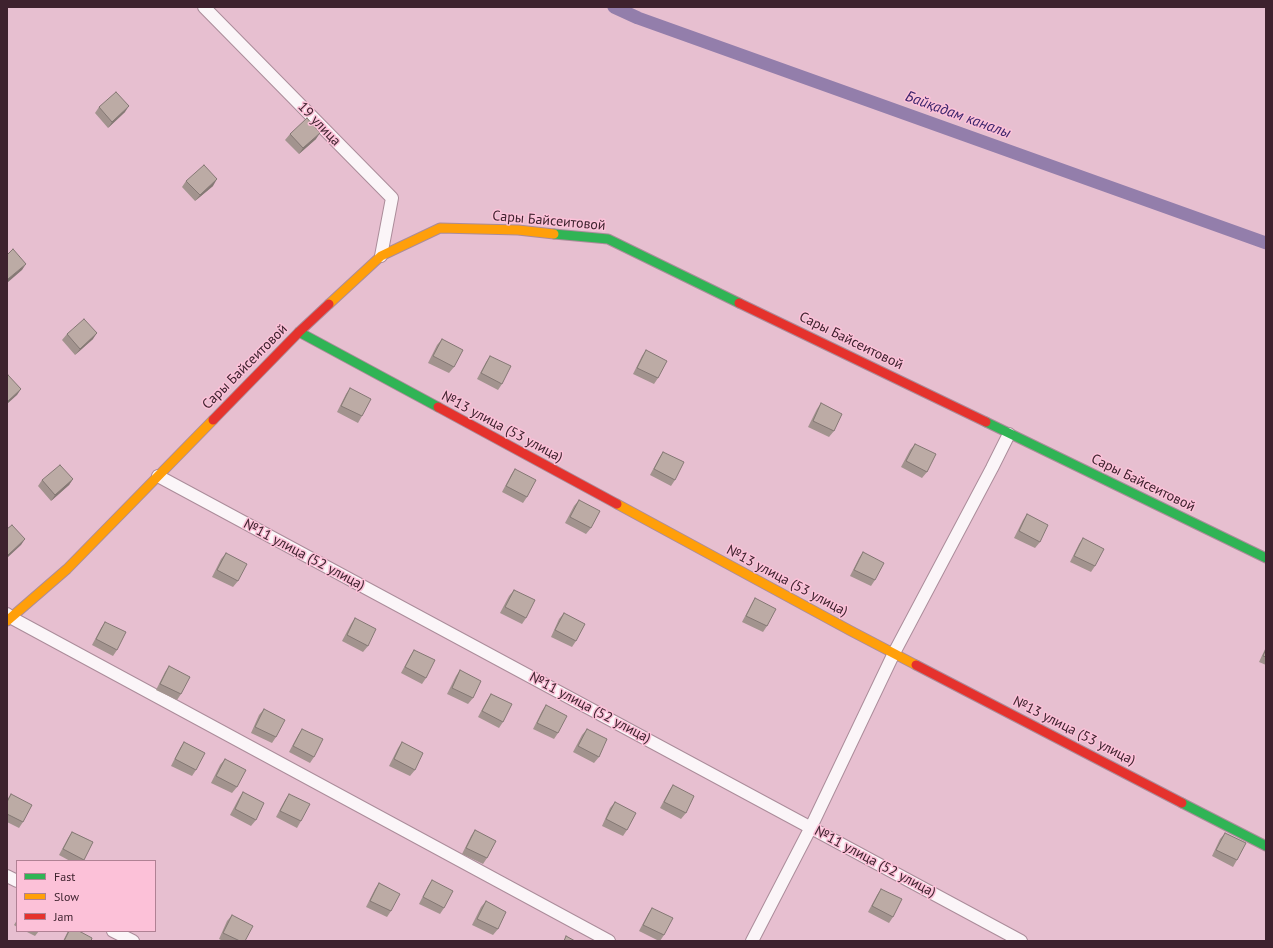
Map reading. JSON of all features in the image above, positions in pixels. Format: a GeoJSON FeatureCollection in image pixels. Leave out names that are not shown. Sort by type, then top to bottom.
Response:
{"type":"FeatureCollection","features":[{"type":"Feature","properties":{"kind":"street","name":"19 улица"},"geometry":{"type":"LineString","coordinates":[[204,7],[392,198],[381,256]]}},
{"type":"Feature","properties":{"kind":"street","name":"Сары Байсеитовой"},"geometry":{"type":"LineString","coordinates":[[8,617],[67,569],[299,332],[381,256],[440,228],[518,230],[608,239],[1266,558]]}},
{"type":"Feature","properties":{"kind":"street","name":"№13 улица (53 улица)"},"geometry":{"type":"LineString","coordinates":[[299,332],[837,624],[1266,846]]}},
{"type":"Feature","properties":{"kind":"street"},"geometry":{"type":"LineString","coordinates":[[752,941],[811,827],[894,653],[989,475],[1009,434]]}},
{"type":"Feature","properties":{"kind":"street","name":"№11 улица (52 улица)"},"geometry":{"type":"LineString","coordinates":[[158,476],[1021,941]]}},
{"type":"Feature","properties":{"kind":"street"},"geometry":{"type":"LineString","coordinates":[[8,617],[609,941]]}},
{"type":"Feature","properties":{"kind":"street"},"geometry":{"type":"LineString","coordinates":[[7,876],[16,880]]}},
{"type":"Feature","properties":{"kind":"street"},"geometry":{"type":"LineString","coordinates":[[115,932],[133,941]]}},
{"type":"Feature","properties":{"kind":"building"},"geometry":{"type":"Polygon","coordinates":[[[116,92],[129,106],[112,122],[99,107],[116,92]]]}},
{"type":"Feature","properties":{"kind":"building"},"geometry":{"type":"Polygon","coordinates":[[[307,118],[320,133],[303,148],[290,134],[307,118]]]}},
{"type":"Feature","properties":{"kind":"building"},"geometry":{"type":"Polygon","coordinates":[[[204,165],[217,179],[200,195],[186,181],[204,165]]]}},
{"type":"Feature","properties":{"kind":"building"},"geometry":{"type":"Polygon","coordinates":[[[13,249],[26,264],[8,279],[7,255],[13,249]]]}},
{"type":"Feature","properties":{"kind":"building"},"geometry":{"type":"Polygon","coordinates":[[[84,319],[97,333],[80,349],[67,334],[84,319]]]}},
{"type":"Feature","properties":{"kind":"building"},"geometry":{"type":"Polygon","coordinates":[[[442,339],[463,350],[454,367],[433,356],[442,339]]]}},
{"type":"Feature","properties":{"kind":"building"},"geometry":{"type":"Polygon","coordinates":[[[646,350],[667,361],[658,378],[637,368],[646,350]]]}},
{"type":"Feature","properties":{"kind":"building"},"geometry":{"type":"Polygon","coordinates":[[[490,356],[511,366],[502,384],[481,373],[490,356]]]}},
{"type":"Feature","properties":{"kind":"building"},"geometry":{"type":"Polygon","coordinates":[[[8,375],[21,389],[7,402],[7,376],[8,375]]]}},
{"type":"Feature","properties":{"kind":"building"},"geometry":{"type":"Polygon","coordinates":[[[350,388],[371,399],[362,416],[341,406],[350,388]]]}},
{"type":"Feature","properties":{"kind":"building"},"geometry":{"type":"Polygon","coordinates":[[[821,403],[842,414],[834,431],[813,421],[821,403]]]}},
{"type":"Feature","properties":{"kind":"building"},"geometry":{"type":"Polygon","coordinates":[[[915,444],[936,454],[927,472],[906,461],[915,444]]]}},
{"type":"Feature","properties":{"kind":"building"},"geometry":{"type":"Polygon","coordinates":[[[663,452],[684,462],[675,480],[654,469],[663,452]]]}},
{"type":"Feature","properties":{"kind":"building"},"geometry":{"type":"Polygon","coordinates":[[[60,465],[73,479],[55,495],[42,480],[60,465]]]}},
{"type":"Feature","properties":{"kind":"building"},"geometry":{"type":"Polygon","coordinates":[[[515,469],[536,480],[527,497],[506,486],[515,469]]]}},
{"type":"Feature","properties":{"kind":"building"},"geometry":{"type":"Polygon","coordinates":[[[579,500],[600,511],[591,528],[570,517],[579,500]]]}},
{"type":"Feature","properties":{"kind":"building"},"geometry":{"type":"Polygon","coordinates":[[[1027,514],[1048,525],[1040,542],[1019,531],[1027,514]]]}},
{"type":"Feature","properties":{"kind":"building"},"geometry":{"type":"Polygon","coordinates":[[[12,525],[25,539],[8,555],[7,529],[12,525]]]}},
{"type":"Feature","properties":{"kind":"building"},"geometry":{"type":"Polygon","coordinates":[[[1083,538],[1104,549],[1095,566],[1074,556],[1083,538]]]}},
{"type":"Feature","properties":{"kind":"building"},"geometry":{"type":"Polygon","coordinates":[[[863,552],[884,563],[875,580],[854,570],[863,552]]]}},
{"type":"Feature","properties":{"kind":"building"},"geometry":{"type":"Polygon","coordinates":[[[226,553],[247,564],[238,581],[217,570],[226,553]]]}},
{"type":"Feature","properties":{"kind":"building"},"geometry":{"type":"Polygon","coordinates":[[[514,590],[535,600],[526,618],[505,607],[514,590]]]}},
{"type":"Feature","properties":{"kind":"building"},"geometry":{"type":"Polygon","coordinates":[[[755,598],[776,609],[767,626],[746,616],[755,598]]]}},
{"type":"Feature","properties":{"kind":"building"},"geometry":{"type":"Polygon","coordinates":[[[564,613],[585,624],[576,641],[555,630],[564,613]]]}},
{"type":"Feature","properties":{"kind":"building"},"geometry":{"type":"Polygon","coordinates":[[[355,618],[376,629],[368,646],[347,635],[355,618]]]}},
{"type":"Feature","properties":{"kind":"building"},"geometry":{"type":"Polygon","coordinates":[[[105,622],[126,632],[117,650],[96,639],[105,622]]]}},
{"type":"Feature","properties":{"kind":"building"},"geometry":{"type":"Polygon","coordinates":[[[1266,649],[1266,657],[1263,656],[1266,649]]]}},
{"type":"Feature","properties":{"kind":"building"},"geometry":{"type":"Polygon","coordinates":[[[414,650],[435,660],[426,678],[405,667],[414,650]]]}},
{"type":"Feature","properties":{"kind":"building"},"geometry":{"type":"Polygon","coordinates":[[[169,666],[190,677],[181,694],[160,684],[169,666]]]}},
{"type":"Feature","properties":{"kind":"building"},"geometry":{"type":"Polygon","coordinates":[[[460,670],[481,681],[473,698],[452,688],[460,670]]]}},
{"type":"Feature","properties":{"kind":"building"},"geometry":{"type":"Polygon","coordinates":[[[491,694],[512,704],[503,722],[482,711],[491,694]]]}},
{"type":"Feature","properties":{"kind":"building"},"geometry":{"type":"Polygon","coordinates":[[[546,705],[567,716],[558,733],[537,723],[546,705]]]}},
{"type":"Feature","properties":{"kind":"building"},"geometry":{"type":"Polygon","coordinates":[[[264,709],[285,720],[276,737],[255,727],[264,709]]]}},
{"type":"Feature","properties":{"kind":"building"},"geometry":{"type":"Polygon","coordinates":[[[302,729],[323,739],[314,757],[293,746],[302,729]]]}},
{"type":"Feature","properties":{"kind":"building"},"geometry":{"type":"Polygon","coordinates":[[[587,729],[607,739],[599,757],[578,746],[587,729]]]}},
{"type":"Feature","properties":{"kind":"building"},"geometry":{"type":"Polygon","coordinates":[[[184,742],[205,753],[196,770],[175,759],[184,742]]]}},
{"type":"Feature","properties":{"kind":"building"},"geometry":{"type":"Polygon","coordinates":[[[402,742],[423,753],[415,770],[394,759],[402,742]]]}},
{"type":"Feature","properties":{"kind":"building"},"geometry":{"type":"Polygon","coordinates":[[[225,759],[246,770],[237,787],[216,776],[225,759]]]}},
{"type":"Feature","properties":{"kind":"building"},"geometry":{"type":"Polygon","coordinates":[[[673,785],[694,796],[686,813],[664,802],[673,785]]]}},
{"type":"Feature","properties":{"kind":"building"},"geometry":{"type":"Polygon","coordinates":[[[243,792],[264,803],[256,820],[235,809],[243,792]]]}},
{"type":"Feature","properties":{"kind":"building"},"geometry":{"type":"Polygon","coordinates":[[[11,794],[32,805],[23,822],[7,814],[7,802],[11,794]]]}},
{"type":"Feature","properties":{"kind":"building"},"geometry":{"type":"Polygon","coordinates":[[[289,794],[310,804],[301,821],[280,811],[289,794]]]}},
{"type":"Feature","properties":{"kind":"building"},"geometry":{"type":"Polygon","coordinates":[[[615,802],[636,813],[627,830],[606,819],[615,802]]]}},
{"type":"Feature","properties":{"kind":"building"},"geometry":{"type":"Polygon","coordinates":[[[475,830],[496,841],[487,858],[466,848],[475,830]]]}},
{"type":"Feature","properties":{"kind":"building"},"geometry":{"type":"Polygon","coordinates":[[[72,832],[93,842],[84,860],[63,849],[72,832]]]}},
{"type":"Feature","properties":{"kind":"building"},"geometry":{"type":"Polygon","coordinates":[[[1225,833],[1246,843],[1237,860],[1216,850],[1225,833]]]}},
{"type":"Feature","properties":{"kind":"building"},"geometry":{"type":"Polygon","coordinates":[[[432,880],[453,891],[444,908],[423,897],[432,880]]]}},
{"type":"Feature","properties":{"kind":"building"},"geometry":{"type":"Polygon","coordinates":[[[379,883],[400,894],[391,911],[370,901],[379,883]]]}},
{"type":"Feature","properties":{"kind":"building"},"geometry":{"type":"Polygon","coordinates":[[[881,889],[902,899],[893,917],[872,906],[881,889]]]}},
{"type":"Feature","properties":{"kind":"building"},"geometry":{"type":"Polygon","coordinates":[[[486,901],[506,912],[498,929],[477,919],[486,901]]]}},
{"type":"Feature","properties":{"kind":"building"},"geometry":{"type":"Polygon","coordinates":[[[652,908],[673,918],[664,935],[643,925],[652,908]]]}},
{"type":"Feature","properties":{"kind":"building"},"geometry":{"type":"Polygon","coordinates":[[[232,915],[253,926],[245,941],[240,941],[223,933],[232,915]]]}},
{"type":"Feature","properties":{"kind":"building"},"geometry":{"type":"Polygon","coordinates":[[[68,932],[81,932],[92,938],[91,941],[64,941],[68,932]]]}},
{"type":"Feature","properties":{"kind":"building"},"geometry":{"type":"Polygon","coordinates":[[[566,936],[575,941],[564,941],[566,936]]]}},
{"type":"Feature","properties":{"kind":"waterway","name":"Байқадам каналы"},"geometry":{"type":"LineString","coordinates":[[614,7],[638,18],[1266,243]]}},
{"type":"Feature","properties":{"kind":"traffic: fast"},"geometry":{"type":"LineString","coordinates":[[554,234],[608,239],[739,303]]}},
{"type":"Feature","properties":{"kind":"traffic: fast"},"geometry":{"type":"LineString","coordinates":[[299,332],[438,407]]}},
{"type":"Feature","properties":{"kind":"traffic: fast"},"geometry":{"type":"LineString","coordinates":[[986,422],[1266,558]]}},
{"type":"Feature","properties":{"kind":"traffic: fast"},"geometry":{"type":"LineString","coordinates":[[1182,803],[1266,846]]}},
{"type":"Feature","properties":{"kind":"traffic: slow"},"geometry":{"type":"LineString","coordinates":[[329,304],[381,256],[440,228],[518,230],[554,234]]}},
{"type":"Feature","properties":{"kind":"traffic: slow"},"geometry":{"type":"LineString","coordinates":[[7,621],[67,569],[213,420]]}},
{"type":"Feature","properties":{"kind":"traffic: slow"},"geometry":{"type":"LineString","coordinates":[[617,504],[916,665]]}},
{"type":"Feature","properties":{"kind":"traffic: jam"},"geometry":{"type":"LineString","coordinates":[[739,303],[986,422]]}},
{"type":"Feature","properties":{"kind":"traffic: jam"},"geometry":{"type":"LineString","coordinates":[[213,420],[299,332],[329,304]]}},
{"type":"Feature","properties":{"kind":"traffic: jam"},"geometry":{"type":"LineString","coordinates":[[438,407],[617,504]]}},
{"type":"Feature","properties":{"kind":"traffic: jam"},"geometry":{"type":"LineString","coordinates":[[916,665],[1182,803]]}}]}
